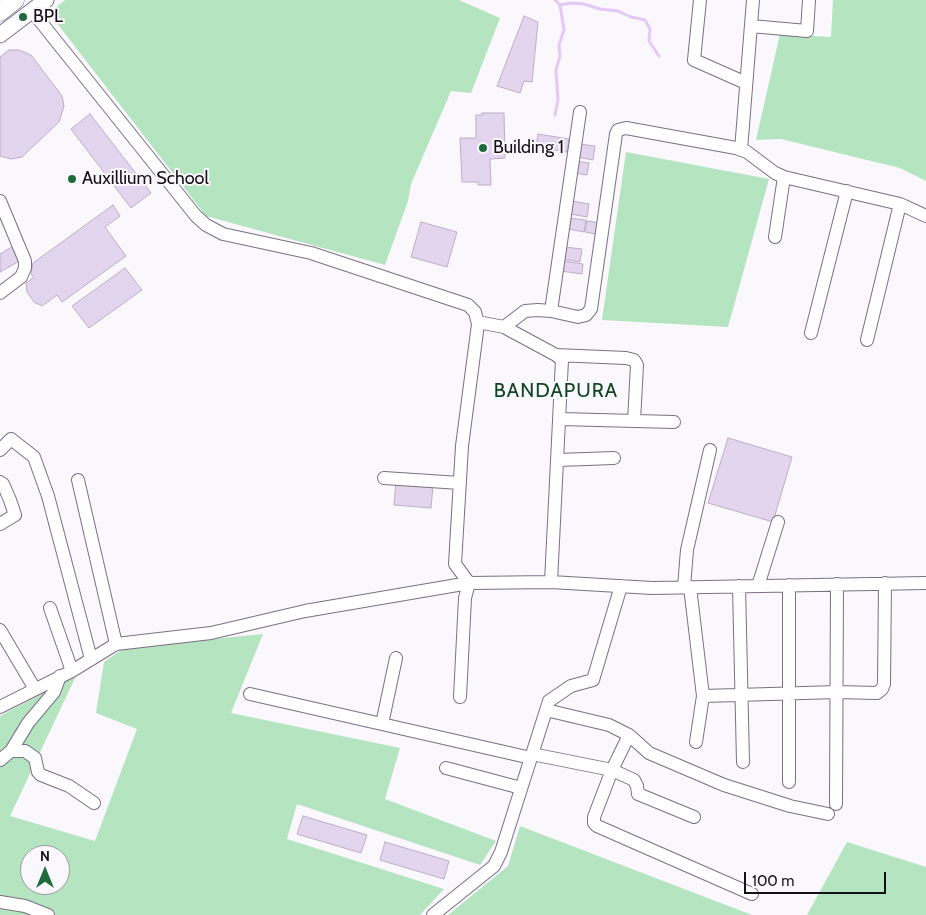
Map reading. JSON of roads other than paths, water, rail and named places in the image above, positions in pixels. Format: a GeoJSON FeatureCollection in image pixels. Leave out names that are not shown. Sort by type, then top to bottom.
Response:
{"type":"FeatureCollection","features":[{"type":"Feature","properties":{"kind":"highway"},"geometry":{"type":"LineString","coordinates":[[0,12],[15,0]]}},
{"type":"Feature","properties":{"kind":"main road"},"geometry":{"type":"LineString","coordinates":[[0,35],[46,0]]}},
{"type":"Feature","properties":{"kind":"street"},"geometry":{"type":"LineString","coordinates":[[700,0],[694,60],[746,83]]}},
{"type":"Feature","properties":{"kind":"street"},"geometry":{"type":"LineString","coordinates":[[741,150],[753,0]]}},
{"type":"Feature","properties":{"kind":"street"},"geometry":{"type":"LineString","coordinates":[[751,26],[807,31],[809,0]]}},
{"type":"Feature","properties":{"kind":"street"},"geometry":{"type":"LineString","coordinates":[[32,11],[196,216],[206,225],[223,234],[311,253],[468,305],[475,312],[478,322],[462,446],[455,564],[469,583]]}},
{"type":"Feature","properties":{"kind":"street"},"geometry":{"type":"LineString","coordinates":[[552,311],[580,112]]}},
{"type":"Feature","properties":{"kind":"street"},"geometry":{"type":"LineString","coordinates":[[504,328],[525,311],[552,311],[578,317],[586,315],[591,309],[618,130],[626,128],[741,150],[784,177],[900,204],[926,216]]}},
{"type":"Feature","properties":{"kind":"street"},"geometry":{"type":"LineString","coordinates":[[775,237],[784,177]]}},
{"type":"Feature","properties":{"kind":"street"},"geometry":{"type":"LineString","coordinates":[[811,333],[846,191]]}},
{"type":"Feature","properties":{"kind":"street"},"geometry":{"type":"LineString","coordinates":[[0,201],[25,260],[25,268],[21,277],[0,293]]}},
{"type":"Feature","properties":{"kind":"street"},"geometry":{"type":"LineString","coordinates":[[868,340],[900,204]]}},
{"type":"Feature","properties":{"kind":"street"},"geometry":{"type":"LineString","coordinates":[[478,322],[504,328],[562,360],[551,582]]}},
{"type":"Feature","properties":{"kind":"street"},"geometry":{"type":"LineString","coordinates":[[556,355],[634,360],[637,364],[634,421]]}},
{"type":"Feature","properties":{"kind":"street"},"geometry":{"type":"LineString","coordinates":[[560,419],[674,422]]}},
{"type":"Feature","properties":{"kind":"street"},"geometry":{"type":"LineString","coordinates":[[0,450],[11,438],[34,457],[48,496],[91,659]]}},
{"type":"Feature","properties":{"kind":"street"},"geometry":{"type":"LineString","coordinates":[[696,742],[703,696],[687,587],[687,550],[710,450]]}},
{"type":"Feature","properties":{"kind":"street"},"geometry":{"type":"LineString","coordinates":[[558,460],[614,458]]}},
{"type":"Feature","properties":{"kind":"street"},"geometry":{"type":"LineString","coordinates":[[384,478],[460,482]]}},
{"type":"Feature","properties":{"kind":"street"},"geometry":{"type":"LineString","coordinates":[[78,480],[116,644]]}},
{"type":"Feature","properties":{"kind":"street"},"geometry":{"type":"LineString","coordinates":[[0,482],[3,484],[15,515],[0,524]]}},
{"type":"Feature","properties":{"kind":"street"},"geometry":{"type":"LineString","coordinates":[[758,586],[778,522]]}},
{"type":"Feature","properties":{"kind":"street"},"geometry":{"type":"LineString","coordinates":[[0,707],[66,674],[116,644],[211,633],[304,611],[469,583],[551,582],[687,587],[926,583]]}},
{"type":"Feature","properties":{"kind":"street"},"geometry":{"type":"LineString","coordinates":[[460,697],[465,598],[469,583]]}},
{"type":"Feature","properties":{"kind":"street"},"geometry":{"type":"LineString","coordinates":[[703,696],[837,692],[877,693],[882,689],[885,583]]}},
{"type":"Feature","properties":{"kind":"street"},"geometry":{"type":"LineString","coordinates":[[546,710],[609,725],[629,735],[649,753],[724,784],[790,806],[832,809],[837,692],[837,584]]}},
{"type":"Feature","properties":{"kind":"street"},"geometry":{"type":"LineString","coordinates":[[789,585],[788,693],[790,782]]}},
{"type":"Feature","properties":{"kind":"street"},"geometry":{"type":"LineString","coordinates":[[433,915],[494,866],[501,852],[548,702],[571,686],[593,680],[620,586]]}},
{"type":"Feature","properties":{"kind":"street"},"geometry":{"type":"LineString","coordinates":[[739,586],[743,762]]}},
{"type":"Feature","properties":{"kind":"street"},"geometry":{"type":"LineString","coordinates":[[0,760],[11,751],[28,723],[54,692],[66,674],[50,608]]}},
{"type":"Feature","properties":{"kind":"street"},"geometry":{"type":"LineString","coordinates":[[0,630],[35,689]]}},
{"type":"Feature","properties":{"kind":"street"},"geometry":{"type":"LineString","coordinates":[[382,724],[396,658]]}},
{"type":"Feature","properties":{"kind":"street"},"geometry":{"type":"LineString","coordinates":[[250,694],[532,756],[612,770],[634,780],[638,794],[694,817]]}},
{"type":"Feature","properties":{"kind":"street"},"geometry":{"type":"LineString","coordinates":[[629,735],[612,770],[594,817],[594,822],[597,826],[752,894]]}},
{"type":"Feature","properties":{"kind":"street"},"geometry":{"type":"LineString","coordinates":[[11,751],[20,750],[32,754],[41,775],[69,786],[94,803]]}},
{"type":"Feature","properties":{"kind":"street"},"geometry":{"type":"LineString","coordinates":[[446,768],[521,788]]}},
{"type":"Feature","properties":{"kind":"street"},"geometry":{"type":"LineString","coordinates":[[0,902],[25,906],[48,915]]}},
{"type":"Feature","properties":{"kind":"waterway"},"geometry":{"type":"LineString","coordinates":[[555,0],[560,5],[564,30],[559,45],[560,56],[556,70],[558,100],[555,115]]}},
{"type":"Feature","properties":{"kind":"waterway"},"geometry":{"type":"LineString","coordinates":[[560,5],[571,3],[584,4],[600,9],[618,11],[631,17],[645,20],[650,29],[649,41],[659,56]]}},
{"type":"Feature","properties":{"kind":"place","name":"BPL"},"geometry":{"type":"Point","coordinates":[23,17]}},
{"type":"Feature","properties":{"kind":"place","name":"Building 1"},"geometry":{"type":"Point","coordinates":[483,148]}},
{"type":"Feature","properties":{"kind":"place","name":"Auxillium School"},"geometry":{"type":"Point","coordinates":[72,179]}},
{"type":"Feature","properties":{"kind":"district","name":"BANDAPURA"},"geometry":{"type":"Point","coordinates":[556,391]}}]}
